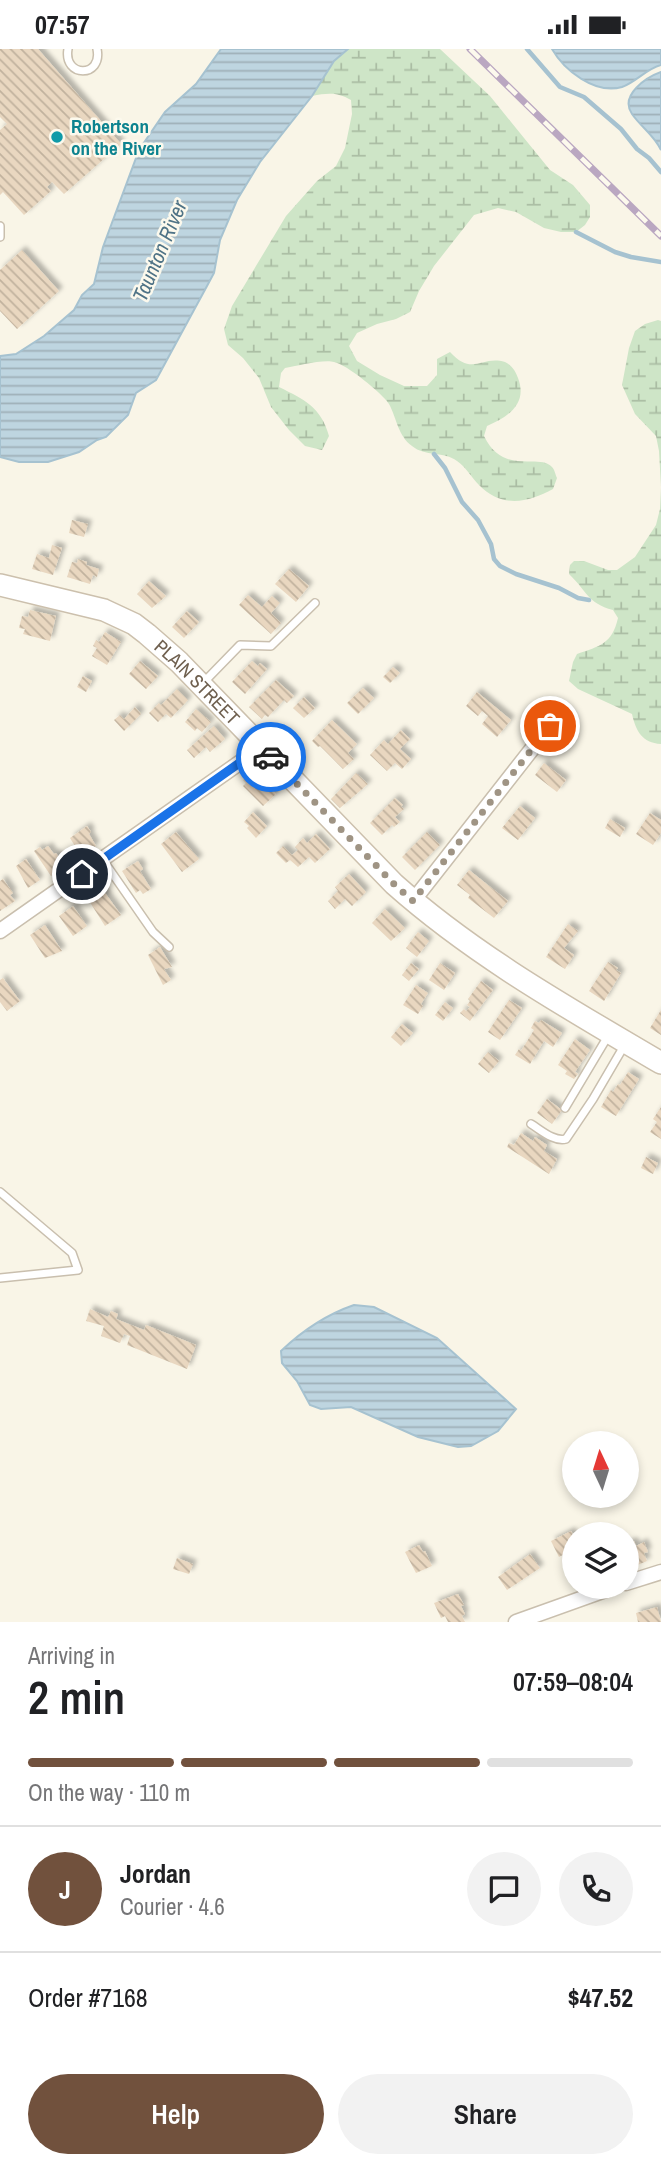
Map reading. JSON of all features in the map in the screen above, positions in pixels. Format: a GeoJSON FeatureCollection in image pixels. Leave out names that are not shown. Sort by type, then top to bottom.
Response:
{"type":"FeatureCollection","features":[{"type":"Feature","properties":{"kind":"main road","name":"PLAIN STREET"},"geometry":{"type":"LineString","coordinates":[[0,585],[67,600],[134,624],[159,643],[394,884],[441,925],[511,974],[661,1063]]}},
{"type":"Feature","properties":{"kind":"street"},"geometry":{"type":"LineString","coordinates":[[413,901],[550,726]]}},
{"type":"Feature","properties":{"kind":"street"},"geometry":{"type":"LineString","coordinates":[[0,931],[262,747]]}},
{"type":"Feature","properties":{"kind":"street"},"geometry":{"type":"LineString","coordinates":[[639,1579],[661,1572]]}},
{"type":"Feature","properties":{"kind":"street"},"geometry":{"type":"LineString","coordinates":[[516,1622],[579,1599]]}},
{"type":"Feature","properties":{"kind":"lane"},"geometry":{"type":"LineString","coordinates":[[68,49],[69,64],[83,71],[97,62],[97,49]]}},
{"type":"Feature","properties":{"kind":"lane"},"geometry":{"type":"LineString","coordinates":[[0,226],[0,237]]}},
{"type":"Feature","properties":{"kind":"lane"},"geometry":{"type":"LineString","coordinates":[[201,685],[240,645],[271,646],[315,603]]}},
{"type":"Feature","properties":{"kind":"lane"},"geometry":{"type":"LineString","coordinates":[[103,860],[153,932],[169,947]]}},
{"type":"Feature","properties":{"kind":"lane"},"geometry":{"type":"LineString","coordinates":[[565,1108],[618,1038]]}},
{"type":"Feature","properties":{"kind":"lane"},"geometry":{"type":"LineString","coordinates":[[531,1124],[560,1140],[568,1138],[618,1038]]}},
{"type":"Feature","properties":{"kind":"lane"},"geometry":{"type":"LineString","coordinates":[[0,1192],[72,1253],[78,1271],[0,1278]]}},
{"type":"Feature","properties":{"kind":"green space"},"geometry":{"type":"Polygon","coordinates":[[[348,49],[440,49],[490,96],[550,170],[573,185],[590,205],[590,217],[576,232],[544,228],[516,212],[498,208],[474,215],[434,266],[410,312],[357,333],[349,346],[357,361],[404,386],[427,386],[437,375],[437,359],[450,352],[465,363],[497,361],[510,365],[516,373],[520,387],[518,402],[509,414],[487,426],[484,436],[501,456],[511,460],[546,463],[552,467],[557,478],[553,489],[544,494],[515,501],[496,497],[479,485],[457,461],[417,449],[407,442],[385,399],[355,373],[334,362],[285,368],[281,373],[279,387],[311,405],[326,426],[329,436],[322,450],[305,446],[271,407],[259,378],[228,345],[224,329],[232,306],[286,216],[317,181],[336,166],[345,148],[352,114],[351,100],[332,94],[312,96],[334,61],[348,49]]]}},
{"type":"Feature","properties":{"kind":"green space"},"geometry":{"type":"Polygon","coordinates":[[[661,321],[661,487],[656,436],[635,414],[622,385],[635,331],[661,321]]]}},
{"type":"Feature","properties":{"kind":"green space"},"geometry":{"type":"Polygon","coordinates":[[[661,487],[661,744],[649,741],[641,735],[632,714],[578,689],[569,681],[577,654],[604,643],[618,618],[613,610],[592,600],[569,574],[570,565],[574,561],[617,570],[635,557],[656,525],[661,487]]]}},
{"type":"Feature","properties":{"kind":"water","name":"Taunton River"},"geometry":{"type":"Polygon","coordinates":[[[221,49],[348,49],[334,61],[312,96],[260,162],[237,200],[220,240],[214,273],[156,380],[136,393],[128,415],[106,437],[79,452],[48,462],[19,462],[0,457],[0,356],[16,354],[44,336],[74,310],[82,295],[94,284],[103,247],[139,150],[165,112],[196,84],[221,49]]]}},
{"type":"Feature","properties":{"kind":"water"},"geometry":{"type":"Polygon","coordinates":[[[552,49],[661,49],[661,65],[622,87],[612,89],[581,79],[564,65],[552,49]]]}},
{"type":"Feature","properties":{"kind":"water"},"geometry":{"type":"Polygon","coordinates":[[[661,72],[661,150],[632,114],[629,100],[636,88],[661,72]]]}},
{"type":"Feature","properties":{"kind":"water"},"geometry":{"type":"Polygon","coordinates":[[[354,1305],[374,1307],[437,1338],[516,1409],[498,1431],[471,1446],[458,1447],[418,1437],[351,1407],[321,1409],[310,1405],[297,1381],[282,1363],[281,1351],[315,1324],[354,1305]]]}},
{"type":"Feature","properties":{"kind":"building","name":"Robertson on the River"},"geometry":{"type":"Polygon","coordinates":[[[0,49],[38,49],[121,144],[64,194],[52,182],[47,187],[51,191],[24,215],[3,192],[0,195],[0,130],[7,124],[0,117],[0,49]]]}},
{"type":"Feature","properties":{"kind":"building"},"geometry":{"type":"Polygon","coordinates":[[[22,250],[59,291],[17,329],[0,311],[0,270],[22,250]]]}},
{"type":"Feature","properties":{"kind":"building"},"geometry":{"type":"Polygon","coordinates":[[[72,520],[88,524],[84,537],[69,533],[72,520]]]}},
{"type":"Feature","properties":{"kind":"building"},"geometry":{"type":"Polygon","coordinates":[[[52,545],[62,548],[53,575],[32,569],[37,554],[49,558],[52,545]]]}},
{"type":"Feature","properties":{"kind":"building"},"geometry":{"type":"Polygon","coordinates":[[[78,559],[99,569],[97,577],[93,575],[90,584],[67,577],[72,562],[77,563],[78,559]]]}},
{"type":"Feature","properties":{"kind":"building"},"geometry":{"type":"Polygon","coordinates":[[[289,569],[309,586],[296,602],[275,584],[289,569]]]}},
{"type":"Feature","properties":{"kind":"building"},"geometry":{"type":"Polygon","coordinates":[[[149,581],[166,596],[152,608],[137,594],[149,581]]]}},
{"type":"Feature","properties":{"kind":"building"},"geometry":{"type":"Polygon","coordinates":[[[248,595],[262,607],[272,596],[280,603],[271,613],[281,623],[271,634],[239,605],[248,595]]]}},
{"type":"Feature","properties":{"kind":"building"},"geometry":{"type":"Polygon","coordinates":[[[30,610],[56,616],[50,641],[23,634],[25,629],[19,628],[22,616],[28,617],[30,610]]]}},
{"type":"Feature","properties":{"kind":"building"},"geometry":{"type":"Polygon","coordinates":[[[187,611],[199,622],[184,638],[172,627],[187,611]]]}},
{"type":"Feature","properties":{"kind":"building"},"geometry":{"type":"Polygon","coordinates":[[[105,632],[121,642],[107,665],[92,656],[97,648],[93,646],[96,640],[99,642],[105,632]]]}},
{"type":"Feature","properties":{"kind":"building"},"geometry":{"type":"Polygon","coordinates":[[[140,661],[158,676],[146,689],[129,674],[140,661]]]}},
{"type":"Feature","properties":{"kind":"building"},"geometry":{"type":"Polygon","coordinates":[[[252,661],[267,669],[245,694],[232,682],[252,661]]]}},
{"type":"Feature","properties":{"kind":"building"},"geometry":{"type":"Polygon","coordinates":[[[393,667],[400,673],[390,683],[383,677],[393,667]]]}},
{"type":"Feature","properties":{"kind":"building"},"geometry":{"type":"Polygon","coordinates":[[[83,676],[92,681],[86,692],[77,687],[83,676]]]}},
{"type":"Feature","properties":{"kind":"building"},"geometry":{"type":"Polygon","coordinates":[[[276,680],[294,696],[287,703],[284,700],[268,717],[265,715],[262,719],[249,707],[276,680]]]}},
{"type":"Feature","properties":{"kind":"building"},"geometry":{"type":"Polygon","coordinates":[[[363,688],[374,698],[358,714],[347,703],[363,688]]]}},
{"type":"Feature","properties":{"kind":"building"},"geometry":{"type":"Polygon","coordinates":[[[177,689],[188,700],[171,718],[166,714],[158,722],[149,713],[177,689]]]}},
{"type":"Feature","properties":{"kind":"building"},"geometry":{"type":"Polygon","coordinates":[[[477,692],[511,720],[497,737],[482,724],[488,716],[482,711],[478,716],[466,706],[477,692]]]}},
{"type":"Feature","properties":{"kind":"building"},"geometry":{"type":"Polygon","coordinates":[[[304,697],[315,708],[304,718],[293,708],[304,697]]]}},
{"type":"Feature","properties":{"kind":"building"},"geometry":{"type":"Polygon","coordinates":[[[135,707],[141,714],[124,731],[114,720],[120,715],[124,719],[135,707]]]}},
{"type":"Feature","properties":{"kind":"building"},"geometry":{"type":"Polygon","coordinates":[[[196,709],[211,722],[202,732],[197,728],[195,731],[185,722],[196,709]]]}},
{"type":"Feature","properties":{"kind":"building"},"geometry":{"type":"Polygon","coordinates":[[[332,720],[357,744],[348,753],[354,759],[343,769],[312,741],[332,720]]]}},
{"type":"Feature","properties":{"kind":"building"},"geometry":{"type":"Polygon","coordinates":[[[214,726],[225,739],[210,752],[206,747],[194,758],[187,750],[214,726]]]}},
{"type":"Feature","properties":{"kind":"building"},"geometry":{"type":"Polygon","coordinates":[[[401,730],[410,739],[400,749],[411,759],[402,769],[395,763],[387,771],[370,755],[384,740],[388,744],[401,730]]]}},
{"type":"Feature","properties":{"kind":"building"},"geometry":{"type":"Polygon","coordinates":[[[544,763],[566,780],[557,792],[535,775],[544,763]]]}},
{"type":"Feature","properties":{"kind":"building"},"geometry":{"type":"Polygon","coordinates":[[[253,770],[269,782],[267,784],[276,794],[263,806],[243,786],[246,783],[243,780],[253,770]]]}},
{"type":"Feature","properties":{"kind":"building"},"geometry":{"type":"Polygon","coordinates":[[[356,773],[368,784],[340,808],[331,799],[356,773]]]}},
{"type":"Feature","properties":{"kind":"building"},"geometry":{"type":"Polygon","coordinates":[[[395,798],[404,809],[395,817],[400,822],[394,827],[392,825],[382,835],[370,823],[395,798]]]}},
{"type":"Feature","properties":{"kind":"building"},"geometry":{"type":"Polygon","coordinates":[[[520,806],[535,818],[518,840],[502,828],[520,806]]]}},
{"type":"Feature","properties":{"kind":"building"},"geometry":{"type":"Polygon","coordinates":[[[253,812],[267,826],[256,838],[244,822],[253,812]]]}},
{"type":"Feature","properties":{"kind":"building"},"geometry":{"type":"Polygon","coordinates":[[[650,813],[661,820],[661,833],[653,845],[636,834],[650,813]]]}},
{"type":"Feature","properties":{"kind":"building"},"geometry":{"type":"Polygon","coordinates":[[[610,819],[625,828],[620,837],[605,828],[610,819]]]}},
{"type":"Feature","properties":{"kind":"building"},"geometry":{"type":"Polygon","coordinates":[[[87,826],[96,846],[81,856],[70,838],[87,826]]]}},
{"type":"Feature","properties":{"kind":"building"},"geometry":{"type":"Polygon","coordinates":[[[176,832],[199,859],[182,872],[161,844],[176,832]]]}},
{"type":"Feature","properties":{"kind":"building"},"geometry":{"type":"Polygon","coordinates":[[[427,832],[440,845],[415,870],[402,857],[427,832]]]}},
{"type":"Feature","properties":{"kind":"building"},"geometry":{"type":"Polygon","coordinates":[[[316,834],[330,849],[315,863],[309,857],[298,867],[290,860],[286,863],[276,853],[283,846],[292,855],[298,850],[295,847],[303,838],[307,843],[316,834]]]}},
{"type":"Feature","properties":{"kind":"building"},"geometry":{"type":"Polygon","coordinates":[[[48,846],[65,866],[51,876],[34,851],[48,846]]]}},
{"type":"Feature","properties":{"kind":"building"},"geometry":{"type":"Polygon","coordinates":[[[26,859],[40,880],[28,888],[16,866],[26,859]]]}},
{"type":"Feature","properties":{"kind":"building"},"geometry":{"type":"Polygon","coordinates":[[[138,861],[143,869],[140,871],[151,889],[143,894],[140,890],[136,893],[122,871],[138,861]]]}},
{"type":"Feature","properties":{"kind":"building"},"geometry":{"type":"Polygon","coordinates":[[[469,870],[508,901],[494,918],[468,898],[470,895],[457,885],[469,870]]]}},
{"type":"Feature","properties":{"kind":"building"},"geometry":{"type":"Polygon","coordinates":[[[349,874],[366,892],[352,906],[345,899],[335,909],[328,901],[338,891],[335,887],[349,874]]]}},
{"type":"Feature","properties":{"kind":"building"},"geometry":{"type":"Polygon","coordinates":[[[3,879],[15,901],[0,911],[0,881],[3,879]]]}},
{"type":"Feature","properties":{"kind":"building"},"geometry":{"type":"Polygon","coordinates":[[[100,886],[121,915],[105,926],[86,896],[100,886]]]}},
{"type":"Feature","properties":{"kind":"building"},"geometry":{"type":"Polygon","coordinates":[[[73,906],[87,926],[73,936],[59,916],[73,906]]]}},
{"type":"Feature","properties":{"kind":"building"},"geometry":{"type":"Polygon","coordinates":[[[385,909],[405,928],[391,941],[372,923],[385,909]]]}},
{"type":"Feature","properties":{"kind":"building"},"geometry":{"type":"Polygon","coordinates":[[[568,924],[578,931],[564,948],[574,955],[565,969],[546,957],[568,924]]]}},
{"type":"Feature","properties":{"kind":"building"},"geometry":{"type":"Polygon","coordinates":[[[45,925],[62,951],[45,958],[30,935],[45,925]]]}},
{"type":"Feature","properties":{"kind":"building"},"geometry":{"type":"Polygon","coordinates":[[[418,932],[429,941],[417,957],[406,948],[418,932]]]}},
{"type":"Feature","properties":{"kind":"building"},"geometry":{"type":"Polygon","coordinates":[[[160,947],[172,967],[164,969],[171,980],[163,985],[148,955],[160,947]]]}},
{"type":"Feature","properties":{"kind":"building"},"geometry":{"type":"Polygon","coordinates":[[[608,962],[621,973],[604,1001],[589,991],[608,962]]]}},
{"type":"Feature","properties":{"kind":"building"},"geometry":{"type":"Polygon","coordinates":[[[411,963],[419,969],[409,981],[402,975],[411,963]]]}},
{"type":"Feature","properties":{"kind":"building"},"geometry":{"type":"Polygon","coordinates":[[[440,963],[455,973],[444,990],[429,980],[440,963]]]}},
{"type":"Feature","properties":{"kind":"building"},"geometry":{"type":"Polygon","coordinates":[[[3,978],[20,1001],[7,1011],[0,1002],[0,980],[3,978]]]}},
{"type":"Feature","properties":{"kind":"building"},"geometry":{"type":"Polygon","coordinates":[[[481,981],[493,990],[470,1021],[460,1013],[470,1007],[467,1005],[470,1001],[468,999],[481,981]]]}},
{"type":"Feature","properties":{"kind":"building"},"geometry":{"type":"Polygon","coordinates":[[[416,985],[428,993],[418,1014],[403,1005],[416,985]]]}},
{"type":"Feature","properties":{"kind":"building"},"geometry":{"type":"Polygon","coordinates":[[[509,1000],[522,1008],[500,1040],[488,1032],[509,1000]]]}},
{"type":"Feature","properties":{"kind":"building"},"geometry":{"type":"Polygon","coordinates":[[[445,1002],[453,1008],[443,1021],[435,1015],[445,1002]]]}},
{"type":"Feature","properties":{"kind":"building"},"geometry":{"type":"Polygon","coordinates":[[[661,1010],[661,1035],[650,1028],[661,1010]]]}},
{"type":"Feature","properties":{"kind":"building"},"geometry":{"type":"Polygon","coordinates":[[[541,1020],[562,1033],[553,1047],[544,1041],[530,1064],[515,1055],[519,1049],[521,1051],[534,1030],[531,1028],[535,1021],[539,1023],[541,1020]]]}},
{"type":"Feature","properties":{"kind":"building"},"geometry":{"type":"Polygon","coordinates":[[[402,1024],[413,1033],[401,1046],[391,1037],[402,1024]]]}},
{"type":"Feature","properties":{"kind":"building"},"geometry":{"type":"Polygon","coordinates":[[[575,1039],[590,1050],[575,1072],[578,1074],[574,1079],[565,1074],[567,1071],[558,1065],[575,1039]]]}},
{"type":"Feature","properties":{"kind":"building"},"geometry":{"type":"Polygon","coordinates":[[[488,1052],[499,1061],[489,1073],[478,1064],[488,1052]]]}},
{"type":"Feature","properties":{"kind":"building"},"geometry":{"type":"Polygon","coordinates":[[[628,1072],[639,1079],[616,1116],[601,1107],[611,1090],[613,1092],[618,1084],[620,1085],[628,1072]]]}},
{"type":"Feature","properties":{"kind":"building"},"geometry":{"type":"Polygon","coordinates":[[[547,1099],[562,1110],[552,1124],[537,1113],[547,1099]]]}},
{"type":"Feature","properties":{"kind":"building"},"geometry":{"type":"Polygon","coordinates":[[[661,1107],[661,1139],[650,1132],[657,1122],[653,1119],[661,1107]]]}},
{"type":"Feature","properties":{"kind":"building"},"geometry":{"type":"Polygon","coordinates":[[[521,1133],[533,1141],[535,1137],[547,1145],[544,1151],[557,1159],[549,1174],[507,1147],[509,1143],[514,1145],[521,1133]]]}},
{"type":"Feature","properties":{"kind":"building"},"geometry":{"type":"Polygon","coordinates":[[[646,1157],[658,1163],[653,1174],[641,1168],[646,1157]]]}},
{"type":"Feature","properties":{"kind":"building"},"geometry":{"type":"Polygon","coordinates":[[[90,1309],[108,1317],[111,1311],[118,1314],[116,1319],[144,1330],[146,1325],[196,1345],[187,1369],[127,1345],[130,1336],[124,1334],[120,1343],[101,1336],[104,1326],[86,1321],[90,1309]]]}},
{"type":"Feature","properties":{"kind":"building"},"geometry":{"type":"Polygon","coordinates":[[[562,1536],[562,1555],[559,1557],[551,1541],[562,1536]]]}},
{"type":"Feature","properties":{"kind":"building"},"geometry":{"type":"Polygon","coordinates":[[[644,1542],[648,1552],[644,1553],[647,1561],[639,1564],[639,1544],[644,1542]]]}},
{"type":"Feature","properties":{"kind":"building"},"geometry":{"type":"Polygon","coordinates":[[[419,1545],[432,1566],[416,1573],[405,1552],[419,1545]]]}},
{"type":"Feature","properties":{"kind":"building"},"geometry":{"type":"Polygon","coordinates":[[[530,1554],[540,1568],[507,1590],[498,1577],[530,1554]]]}},
{"type":"Feature","properties":{"kind":"building"},"geometry":{"type":"Polygon","coordinates":[[[177,1558],[193,1564],[189,1574],[173,1569],[177,1558]]]}},
{"type":"Feature","properties":{"kind":"building"},"geometry":{"type":"Polygon","coordinates":[[[458,1594],[464,1605],[461,1606],[465,1622],[448,1622],[445,1616],[441,1618],[434,1603],[458,1594]]]}},
{"type":"Feature","properties":{"kind":"building"},"geometry":{"type":"Polygon","coordinates":[[[657,1607],[661,1622],[638,1622],[636,1613],[657,1607]]]}},
{"type":"Feature","properties":{"kind":"waterway"},"geometry":{"type":"LineString","coordinates":[[527,49],[560,87],[584,97],[621,129],[661,172]]}},
{"type":"Feature","properties":{"kind":"waterway"},"geometry":{"type":"LineString","coordinates":[[576,232],[615,252],[661,262]]}},
{"type":"Feature","properties":{"kind":"waterway"},"geometry":{"type":"LineString","coordinates":[[434,454],[445,468],[462,502],[478,520],[491,544],[494,559],[500,566],[589,600]]}},
{"type":"Feature","properties":{"kind":"railway"},"geometry":{"type":"LineString","coordinates":[[470,49],[661,236]]}},
{"type":"Feature","properties":{"kind":"way so far"},"geometry":{"type":"LineString","coordinates":[[271,757],[413,901],[550,726]]}},
{"type":"Feature","properties":{"kind":"place","name":"Robertson on the River"},"geometry":{"type":"Point","coordinates":[57,137]}},
{"type":"Feature","properties":{"kind":"route"},"geometry":{"type":"LineString","coordinates":[[82,874],[262,747],[271,757]]}}]}
